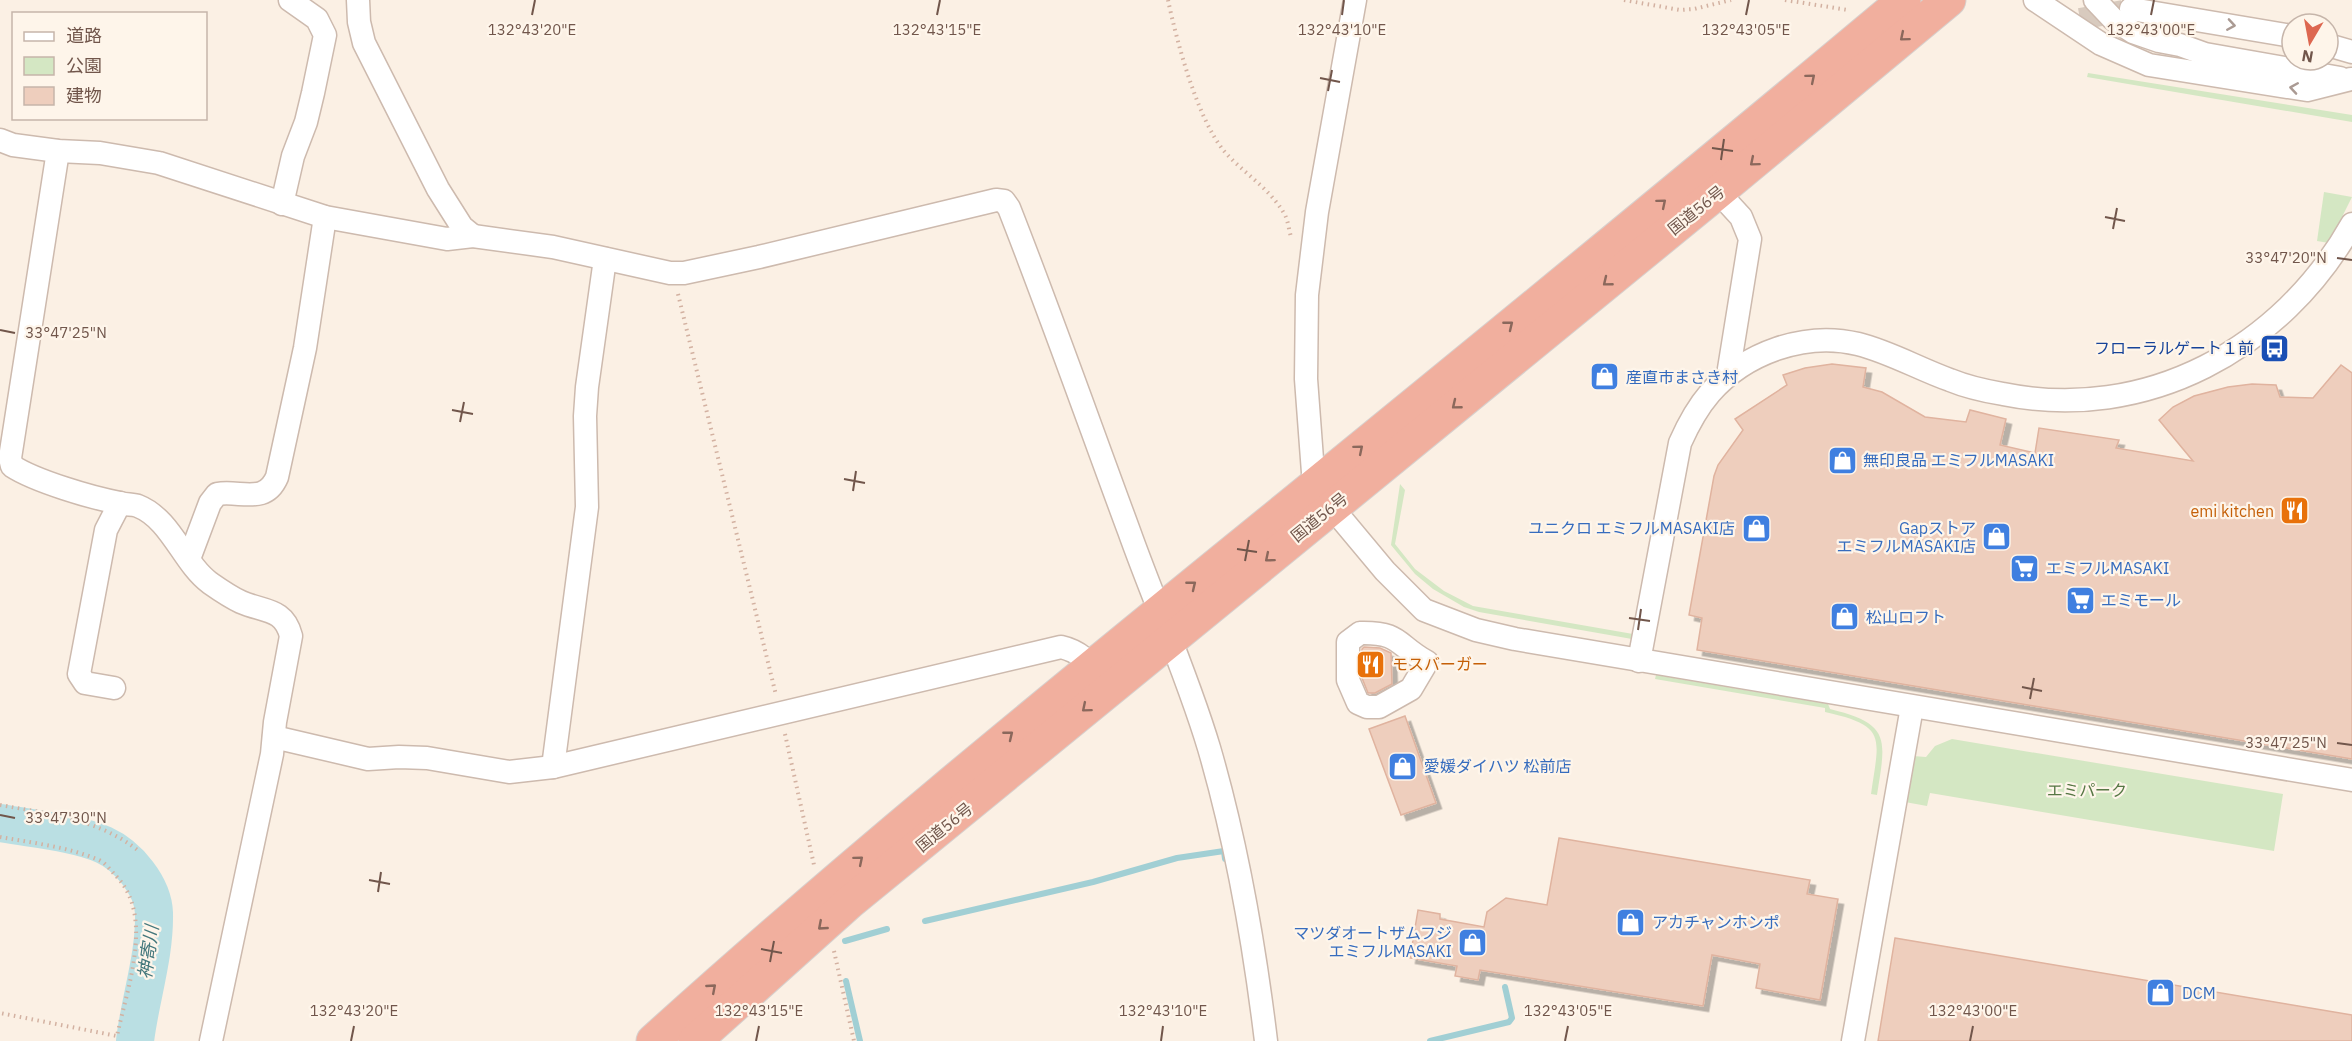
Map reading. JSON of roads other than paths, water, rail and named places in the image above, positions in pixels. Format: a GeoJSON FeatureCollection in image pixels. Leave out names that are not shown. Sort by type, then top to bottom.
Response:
{"type":"FeatureCollection","features":[{"type":"Feature","properties":{"kind":"highway","name":"国道56号"},"geometry":{"type":"LineString","coordinates":[[1322,497],[1656,208],[1904,0]]}},
{"type":"Feature","properties":{"kind":"highway","name":"国道56号"},"geometry":{"type":"LineString","coordinates":[[653,1041],[824,908],[1322,497],[1718,192],[1949,0]]}},
{"type":"Feature","properties":{"kind":"highway","name":"国道56号"},"geometry":{"type":"LineString","coordinates":[[695,1041],[824,908]]}},
{"type":"Feature","properties":{"kind":"street"},"geometry":{"type":"LineString","coordinates":[[282,204],[293,156],[306,122],[325,35],[317,19],[290,0]]}},
{"type":"Feature","properties":{"kind":"street"},"geometry":{"type":"LineString","coordinates":[[358,0],[359,22],[364,43],[438,189],[462,227],[473,236]]}},
{"type":"Feature","properties":{"kind":"street"},"geometry":{"type":"LineString","coordinates":[[1355,0],[1317,212],[1307,296],[1306,379],[1322,497],[1385,571],[1424,610],[1476,630],[1515,639],[2352,780]]}},
{"type":"Feature","properties":{"kind":"street"},"geometry":{"type":"LineString","coordinates":[[2034,0],[2072,19],[2101,44],[2149,65],[2307,90],[2352,79]]}},
{"type":"Feature","properties":{"kind":"street"},"geometry":{"type":"LineString","coordinates":[[2095,0],[2113,19],[2133,32],[2159,41],[2180,45],[2205,54],[2352,79]]}},
{"type":"Feature","properties":{"kind":"street"},"geometry":{"type":"LineString","coordinates":[[2131,9],[2280,34]]}},
{"type":"Feature","properties":{"kind":"street"},"geometry":{"type":"LineString","coordinates":[[2230,45],[2255,41],[2280,44]]}},
{"type":"Feature","properties":{"kind":"street"},"geometry":{"type":"LineString","coordinates":[[2180,45],[2207,42],[2280,55]]}},
{"type":"Feature","properties":{"kind":"street"},"geometry":{"type":"LineString","coordinates":[[0,140],[13,145],[58,151],[100,153],[159,163],[325,217],[447,239],[473,236],[553,247],[673,273],[684,273],[759,257],[996,200],[1004,201],[1009,208],[1042,293],[1209,746],[1234,839],[1256,960],[1266,1041]]}},
{"type":"Feature","properties":{"kind":"street"},"geometry":{"type":"LineString","coordinates":[[58,151],[9,458],[12,466],[22,472],[120,503],[138,506],[152,514],[205,579],[241,602],[277,614],[287,623],[291,636],[274,736],[211,1041]]}},
{"type":"Feature","properties":{"kind":"street"},"geometry":{"type":"LineString","coordinates":[[1718,192],[1741,217],[1750,239],[1728,375]]}},
{"type":"Feature","properties":{"kind":"street"},"geometry":{"type":"LineString","coordinates":[[189,559],[210,503],[217,494],[229,492],[263,494],[273,487],[277,477],[305,348],[325,217]]}},
{"type":"Feature","properties":{"kind":"street"},"geometry":{"type":"LineString","coordinates":[[1640,661],[1680,443],[1697,410],[1709,393],[1728,375],[1752,359],[1772,350],[1800,343],[1828,340],[1881,351],[1951,381],[1977,388],[2034,399],[2108,398],[2151,388],[2195,372],[2235,351],[2267,328],[2299,298],[2336,250],[2352,224]]}},
{"type":"Feature","properties":{"kind":"street"},"geometry":{"type":"LineString","coordinates":[[553,767],[587,507],[585,416],[587,387],[605,258]]}},
{"type":"Feature","properties":{"kind":"street"},"geometry":{"type":"LineString","coordinates":[[114,688],[85,683],[79,675],[106,530],[120,503]]}},
{"type":"Feature","properties":{"kind":"street"},"geometry":{"type":"LineString","coordinates":[[274,736],[368,759],[427,758],[509,772],[553,767],[1061,647],[1074,650],[1102,677]]}},
{"type":"Feature","properties":{"kind":"street"},"geometry":{"type":"LineString","coordinates":[[1853,1041],[1912,707]]}},
{"type":"Feature","properties":{"kind":"waterway","name":"神寄川"},"geometry":{"type":"LineString","coordinates":[[0,823],[66,834],[104,845],[122,856],[138,873],[153,903],[154,929],[135,1041]]}},
{"type":"Feature","properties":{"kind":"waterway"},"geometry":{"type":"LineString","coordinates":[[925,921],[1093,882],[1177,858],[1224,851],[1225,859]]}},
{"type":"Feature","properties":{"kind":"waterway"},"geometry":{"type":"LineString","coordinates":[[845,941],[887,929]]}},
{"type":"Feature","properties":{"kind":"waterway"},"geometry":{"type":"LineString","coordinates":[[846,981],[860,1041]]}},
{"type":"Feature","properties":{"kind":"waterway"},"geometry":{"type":"LineString","coordinates":[[1430,1041],[1509,1022],[1512,1018],[1505,987]]}},
{"type":"Feature","properties":{"kind":"tunnel"},"geometry":{"type":"LineString","coordinates":[[2080,19],[2123,11]]}},
{"type":"Feature","properties":{"kind":"place","name":"フローラルゲート１前"},"geometry":{"type":"Point","coordinates":[2275,348]}},
{"type":"Feature","properties":{"kind":"place","name":"産直市まさき村"},"geometry":{"type":"Point","coordinates":[1605,377]}},
{"type":"Feature","properties":{"kind":"place","name":"無印良品 エミフルMASAKI"},"geometry":{"type":"Point","coordinates":[1842,460]}},
{"type":"Feature","properties":{"kind":"place","name":"emi kitchen"},"geometry":{"type":"Point","coordinates":[2295,511]}},
{"type":"Feature","properties":{"kind":"place","name":"ユニクロ エミフルMASAKI店"},"geometry":{"type":"Point","coordinates":[1756,528]}},
{"type":"Feature","properties":{"kind":"place","name":"Gapストア エミフルMASAKI店"},"geometry":{"type":"Point","coordinates":[1997,537]}},
{"type":"Feature","properties":{"kind":"place","name":"エミフルMASAKI"},"geometry":{"type":"Point","coordinates":[2025,568]}},
{"type":"Feature","properties":{"kind":"place","name":"エミモール"},"geometry":{"type":"Point","coordinates":[2080,600]}},
{"type":"Feature","properties":{"kind":"place","name":"松山ロフト"},"geometry":{"type":"Point","coordinates":[1845,617]}},
{"type":"Feature","properties":{"kind":"place","name":"モスバーガー"},"geometry":{"type":"Point","coordinates":[1371,664]}},
{"type":"Feature","properties":{"kind":"place","name":"愛媛ダイハツ 松前店"},"geometry":{"type":"Point","coordinates":[1403,766]}},
{"type":"Feature","properties":{"kind":"place","name":"アカチャンホンポ"},"geometry":{"type":"Point","coordinates":[1631,922]}},
{"type":"Feature","properties":{"kind":"place","name":"マツダオートザムフジ エミフルMASAKI"},"geometry":{"type":"Point","coordinates":[1473,942]}},
{"type":"Feature","properties":{"kind":"place","name":"DCM"},"geometry":{"type":"Point","coordinates":[2161,993]}},
{"type":"Feature","properties":{"kind":"park label","name":"エミパーク"},"geometry":{"type":"Point","coordinates":[2087,790]}}]}
